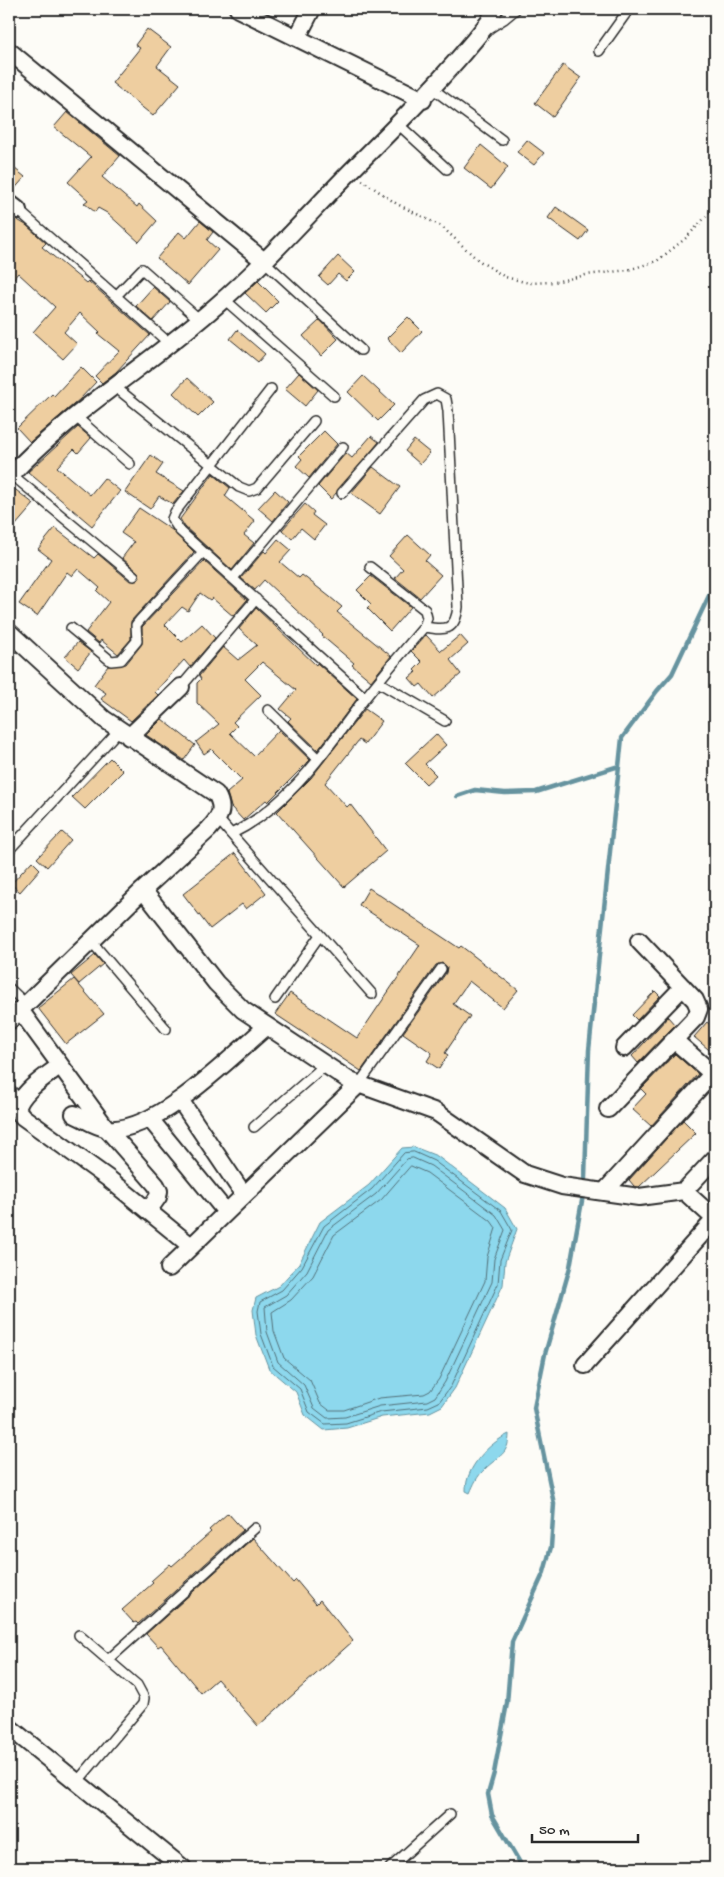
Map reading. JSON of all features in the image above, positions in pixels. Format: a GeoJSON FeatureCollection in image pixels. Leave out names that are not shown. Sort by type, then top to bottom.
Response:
{"type":"FeatureCollection","features":[{"type":"Feature","properties":{"kind":"street"},"geometry":{"type":"LineString","coordinates":[[238,9],[297,38],[428,95]]}},
{"type":"Feature","properties":{"kind":"street"},"geometry":{"type":"LineString","coordinates":[[297,38],[312,9]]}},
{"type":"Feature","properties":{"kind":"street"},"geometry":{"type":"LineString","coordinates":[[10,475],[30,453],[74,416],[200,320],[265,262],[428,95],[489,22],[492,9]]}},
{"type":"Feature","properties":{"kind":"street"},"geometry":{"type":"LineString","coordinates":[[9,51],[265,262]]}},
{"type":"Feature","properties":{"kind":"street"},"geometry":{"type":"LineString","coordinates":[[9,632],[124,733],[216,794],[221,802],[222,810],[218,819],[18,1012],[107,1129],[159,1191],[158,1197],[148,1211]]}},
{"type":"Feature","properties":{"kind":"street"},"geometry":{"type":"LineString","coordinates":[[124,733],[181,687]]}},
{"type":"Feature","properties":{"kind":"street"},"geometry":{"type":"LineString","coordinates":[[143,890],[216,983],[243,1010],[325,1065],[359,1084],[436,1112],[525,1174],[562,1186],[603,1190],[639,1197],[684,1191],[715,1158]]}},
{"type":"Feature","properties":{"kind":"street"},"geometry":{"type":"LineString","coordinates":[[608,1109],[696,1017],[699,1009],[695,1000],[639,942]]}},
{"type":"Feature","properties":{"kind":"street"},"geometry":{"type":"LineString","coordinates":[[624,1048],[683,987]]}},
{"type":"Feature","properties":{"kind":"street"},"geometry":{"type":"LineString","coordinates":[[74,1114],[107,1129],[123,1128],[150,1119],[180,1100],[266,1027]]}},
{"type":"Feature","properties":{"kind":"street"},"geometry":{"type":"LineString","coordinates":[[603,1190],[714,1074],[674,1040]]}},
{"type":"Feature","properties":{"kind":"street"},"geometry":{"type":"LineString","coordinates":[[60,1065],[20,1101],[17,1110],[23,1117],[103,1174],[191,1246]]}},
{"type":"Feature","properties":{"kind":"street"},"geometry":{"type":"LineString","coordinates":[[169,1268],[359,1084]]}},
{"type":"Feature","properties":{"kind":"street"},"geometry":{"type":"LineString","coordinates":[[180,1100],[244,1195]]}},
{"type":"Feature","properties":{"kind":"street"},"geometry":{"type":"LineString","coordinates":[[150,1119],[226,1212]]}},
{"type":"Feature","properties":{"kind":"street"},"geometry":{"type":"LineString","coordinates":[[586,1365],[715,1219],[684,1191]]}},
{"type":"Feature","properties":{"kind":"street"},"geometry":{"type":"LineString","coordinates":[[9,1727],[183,1868]]}},
{"type":"Feature","properties":{"kind":"lane"},"geometry":{"type":"LineString","coordinates":[[480,33],[496,25],[516,9]]}},
{"type":"Feature","properties":{"kind":"lane"},"geometry":{"type":"LineString","coordinates":[[599,52],[629,9]]}},
{"type":"Feature","properties":{"kind":"lane"},"geometry":{"type":"LineString","coordinates":[[428,95],[502,140]]}},
{"type":"Feature","properties":{"kind":"lane"},"geometry":{"type":"LineString","coordinates":[[398,124],[447,170]]}},
{"type":"Feature","properties":{"kind":"lane"},"geometry":{"type":"LineString","coordinates":[[13,206],[170,344]]}},
{"type":"Feature","properties":{"kind":"lane"},"geometry":{"type":"LineString","coordinates":[[265,262],[361,350]]}},
{"type":"Feature","properties":{"kind":"lane"},"geometry":{"type":"LineString","coordinates":[[116,296],[142,269],[200,320]]}},
{"type":"Feature","properties":{"kind":"lane"},"geometry":{"type":"LineString","coordinates":[[224,300],[334,396]]}},
{"type":"Feature","properties":{"kind":"lane"},"geometry":{"type":"LineString","coordinates":[[114,386],[211,465],[240,487],[249,491],[257,488],[314,420]]}},
{"type":"Feature","properties":{"kind":"lane"},"geometry":{"type":"LineString","coordinates":[[272,389],[174,512],[172,519],[174,524],[203,552],[365,698]]}},
{"type":"Feature","properties":{"kind":"lane"},"geometry":{"type":"LineString","coordinates":[[342,493],[424,400],[437,394],[446,399],[458,607],[456,619],[449,628],[441,630],[424,627]]}},
{"type":"Feature","properties":{"kind":"lane"},"geometry":{"type":"LineString","coordinates":[[74,416],[130,464]]}},
{"type":"Feature","properties":{"kind":"lane"},"geometry":{"type":"LineString","coordinates":[[233,578],[342,447]]}},
{"type":"Feature","properties":{"kind":"lane"},"geometry":{"type":"LineString","coordinates":[[10,475],[134,576]]}},
{"type":"Feature","properties":{"kind":"lane"},"geometry":{"type":"LineString","coordinates":[[70,628],[111,661],[121,660],[137,641],[136,625],[203,552]]}},
{"type":"Feature","properties":{"kind":"lane"},"geometry":{"type":"LineString","coordinates":[[231,834],[267,810],[287,793],[318,759],[365,698],[424,627],[427,618],[425,610],[370,568]]}},
{"type":"Feature","properties":{"kind":"lane"},"geometry":{"type":"LineString","coordinates":[[181,687],[256,599]]}},
{"type":"Feature","properties":{"kind":"lane"},"geometry":{"type":"LineString","coordinates":[[378,682],[445,721]]}},
{"type":"Feature","properties":{"kind":"lane"},"geometry":{"type":"LineString","coordinates":[[268,710],[318,759]]}},
{"type":"Feature","properties":{"kind":"lane"},"geometry":{"type":"LineString","coordinates":[[9,850],[124,733]]}},
{"type":"Feature","properties":{"kind":"lane"},"geometry":{"type":"LineString","coordinates":[[218,819],[372,994]]}},
{"type":"Feature","properties":{"kind":"lane"},"geometry":{"type":"LineString","coordinates":[[275,999],[320,935]]}},
{"type":"Feature","properties":{"kind":"lane"},"geometry":{"type":"LineString","coordinates":[[91,941],[166,1029]]}},
{"type":"Feature","properties":{"kind":"lane"},"geometry":{"type":"LineString","coordinates":[[359,1084],[441,969]]}},
{"type":"Feature","properties":{"kind":"lane"},"geometry":{"type":"LineString","coordinates":[[9,988],[18,1012]]}},
{"type":"Feature","properties":{"kind":"lane"},"geometry":{"type":"LineString","coordinates":[[254,1127],[325,1065]]}},
{"type":"Feature","properties":{"kind":"lane"},"geometry":{"type":"LineString","coordinates":[[9,1088],[20,1101]]}},
{"type":"Feature","properties":{"kind":"lane"},"geometry":{"type":"LineString","coordinates":[[108,1660],[255,1528]]}},
{"type":"Feature","properties":{"kind":"lane"},"geometry":{"type":"LineString","coordinates":[[77,1782],[144,1704],[142,1691],[79,1635]]}},
{"type":"Feature","properties":{"kind":"lane"},"geometry":{"type":"LineString","coordinates":[[390,1868],[450,1814]]}},
{"type":"Feature","properties":{"kind":"path"},"geometry":{"type":"LineString","coordinates":[[350,173],[398,204],[441,226],[478,260],[505,277],[529,283],[555,282],[628,270],[657,261],[686,238],[715,207]]}},
{"type":"Feature","properties":{"kind":"water"},"geometry":{"type":"Polygon","coordinates":[[[414,1147],[437,1156],[505,1208],[517,1229],[505,1262],[503,1285],[455,1388],[442,1406],[430,1412],[382,1417],[347,1428],[324,1430],[305,1415],[296,1392],[269,1369],[256,1335],[253,1310],[256,1298],[279,1286],[299,1264],[320,1222],[369,1185],[402,1148],[414,1147]]]}},
{"type":"Feature","properties":{"kind":"water"},"geometry":{"type":"Polygon","coordinates":[[[509,1434],[509,1441],[505,1451],[480,1474],[470,1493],[466,1491],[469,1474],[480,1457],[494,1443],[509,1434]]]}},
{"type":"Feature","properties":{"kind":"building"},"geometry":{"type":"Polygon","coordinates":[[[147,29],[171,47],[157,66],[180,84],[153,116],[112,83],[140,48],[135,45],[147,29]]]}},
{"type":"Feature","properties":{"kind":"building"},"geometry":{"type":"Polygon","coordinates":[[[563,65],[581,78],[553,117],[535,103],[563,65]]]}},
{"type":"Feature","properties":{"kind":"building"},"geometry":{"type":"Polygon","coordinates":[[[67,112],[120,156],[102,177],[137,207],[139,204],[157,221],[139,242],[107,213],[98,208],[95,212],[84,203],[88,200],[68,182],[91,157],[54,127],[67,112]]]}},
{"type":"Feature","properties":{"kind":"building"},"geometry":{"type":"Polygon","coordinates":[[[527,140],[544,153],[534,165],[517,152],[527,140]]]}},
{"type":"Feature","properties":{"kind":"building"},"geometry":{"type":"Polygon","coordinates":[[[481,145],[508,167],[491,189],[464,168],[481,145]]]}},
{"type":"Feature","properties":{"kind":"building"},"geometry":{"type":"Polygon","coordinates":[[[9,164],[25,177],[11,193],[9,193],[9,164]]]}},
{"type":"Feature","properties":{"kind":"building"},"geometry":{"type":"Polygon","coordinates":[[[556,207],[588,230],[580,241],[548,218],[556,207]]]}},
{"type":"Feature","properties":{"kind":"building"},"geometry":{"type":"Polygon","coordinates":[[[9,215],[26,225],[46,243],[42,247],[86,283],[88,281],[150,335],[116,372],[102,383],[95,376],[119,351],[98,334],[100,332],[80,313],[64,332],[77,344],[63,359],[33,332],[55,307],[18,273],[9,284],[9,215]]]}},
{"type":"Feature","properties":{"kind":"building"},"geometry":{"type":"Polygon","coordinates":[[[200,221],[213,232],[207,240],[218,250],[188,285],[157,258],[179,232],[186,238],[200,221]]]}},
{"type":"Feature","properties":{"kind":"building"},"geometry":{"type":"Polygon","coordinates":[[[338,256],[355,272],[346,281],[338,274],[328,285],[319,277],[338,256]]]}},
{"type":"Feature","properties":{"kind":"building"},"geometry":{"type":"Polygon","coordinates":[[[258,281],[278,301],[266,313],[245,293],[258,281]]]}},
{"type":"Feature","properties":{"kind":"building"},"geometry":{"type":"Polygon","coordinates":[[[153,287],[170,302],[153,321],[136,306],[153,287]]]}},
{"type":"Feature","properties":{"kind":"building"},"geometry":{"type":"Polygon","coordinates":[[[408,317],[422,331],[401,353],[387,338],[408,317]]]}},
{"type":"Feature","properties":{"kind":"building"},"geometry":{"type":"Polygon","coordinates":[[[320,320],[338,339],[321,356],[303,336],[320,320]]]}},
{"type":"Feature","properties":{"kind":"building"},"geometry":{"type":"Polygon","coordinates":[[[237,330],[265,354],[258,362],[230,339],[237,330]]]}},
{"type":"Feature","properties":{"kind":"building"},"geometry":{"type":"Polygon","coordinates":[[[81,367],[96,382],[80,399],[30,442],[17,428],[52,394],[54,396],[81,367]]]}},
{"type":"Feature","properties":{"kind":"building"},"geometry":{"type":"Polygon","coordinates":[[[299,373],[318,390],[305,406],[285,389],[299,373]]]}},
{"type":"Feature","properties":{"kind":"building"},"geometry":{"type":"Polygon","coordinates":[[[363,376],[394,405],[378,421],[348,392],[363,376]]]}},
{"type":"Feature","properties":{"kind":"building"},"geometry":{"type":"Polygon","coordinates":[[[187,378],[213,402],[198,417],[173,393],[187,378]]]}},
{"type":"Feature","properties":{"kind":"building"},"geometry":{"type":"Polygon","coordinates":[[[78,427],[91,438],[78,453],[74,449],[57,467],[90,495],[104,478],[120,491],[92,526],[28,472],[78,427]]]}},
{"type":"Feature","properties":{"kind":"building"},"geometry":{"type":"Polygon","coordinates":[[[324,431],[337,444],[309,478],[296,466],[302,459],[299,456],[324,431]]]}},
{"type":"Feature","properties":{"kind":"building"},"geometry":{"type":"Polygon","coordinates":[[[371,436],[379,442],[331,499],[318,486],[346,453],[352,458],[371,436]]]}},
{"type":"Feature","properties":{"kind":"building"},"geometry":{"type":"Polygon","coordinates":[[[414,440],[430,453],[420,464],[405,451],[414,440]]]}},
{"type":"Feature","properties":{"kind":"building"},"geometry":{"type":"Polygon","coordinates":[[[151,455],[163,464],[156,474],[184,491],[173,504],[159,496],[150,509],[125,492],[151,455]]]}},
{"type":"Feature","properties":{"kind":"building"},"geometry":{"type":"Polygon","coordinates":[[[373,467],[400,487],[380,514],[351,493],[373,467]]]}},
{"type":"Feature","properties":{"kind":"building"},"geometry":{"type":"Polygon","coordinates":[[[213,474],[230,488],[225,496],[255,521],[244,535],[254,543],[232,570],[185,527],[180,519],[213,474]]]}},
{"type":"Feature","properties":{"kind":"building"},"geometry":{"type":"Polygon","coordinates":[[[9,487],[12,487],[34,504],[9,533],[9,487]]]}},
{"type":"Feature","properties":{"kind":"building"},"geometry":{"type":"Polygon","coordinates":[[[275,490],[288,502],[273,521],[258,508],[275,490]]]}},
{"type":"Feature","properties":{"kind":"building"},"geometry":{"type":"Polygon","coordinates":[[[305,504],[314,512],[312,515],[325,525],[314,539],[301,528],[292,539],[282,530],[305,504]]]}},
{"type":"Feature","properties":{"kind":"building"},"geometry":{"type":"Polygon","coordinates":[[[139,508],[172,530],[194,552],[131,621],[131,639],[118,654],[101,640],[99,643],[86,632],[109,602],[97,591],[100,588],[78,569],[72,576],[67,572],[37,616],[19,604],[51,559],[38,549],[55,528],[94,558],[98,554],[130,581],[138,580],[140,577],[138,572],[122,558],[134,542],[121,533],[139,508]]]}},
{"type":"Feature","properties":{"kind":"building"},"geometry":{"type":"Polygon","coordinates":[[[408,535],[430,555],[425,561],[441,575],[420,598],[395,578],[403,569],[389,556],[408,535]]]}},
{"type":"Feature","properties":{"kind":"building"},"geometry":{"type":"Polygon","coordinates":[[[278,539],[291,550],[280,562],[299,578],[302,575],[342,607],[337,612],[391,656],[371,681],[264,580],[255,590],[241,578],[264,551],[266,553],[278,539]]]}},
{"type":"Feature","properties":{"kind":"building"},"geometry":{"type":"Polygon","coordinates":[[[204,561],[247,600],[233,616],[212,598],[210,600],[200,593],[188,611],[182,607],[165,625],[182,642],[202,624],[215,638],[190,667],[184,660],[155,692],[158,695],[131,721],[101,699],[106,693],[94,685],[108,666],[126,664],[142,644],[142,627],[204,561]]]}},
{"type":"Feature","properties":{"kind":"building"},"geometry":{"type":"Polygon","coordinates":[[[371,576],[411,607],[390,631],[367,608],[371,604],[357,590],[371,576]]]}},
{"type":"Feature","properties":{"kind":"building"},"geometry":{"type":"Polygon","coordinates":[[[256,608],[316,665],[317,663],[357,699],[318,750],[288,721],[291,718],[280,709],[296,690],[262,662],[245,679],[261,695],[233,722],[237,726],[230,733],[254,756],[279,730],[310,760],[268,802],[266,800],[243,820],[231,807],[227,793],[242,780],[211,749],[204,754],[196,742],[219,724],[197,703],[197,683],[201,679],[199,676],[223,647],[238,660],[257,645],[239,629],[256,608]]]}},
{"type":"Feature","properties":{"kind":"building"},"geometry":{"type":"Polygon","coordinates":[[[426,635],[441,651],[460,635],[468,644],[450,660],[461,674],[433,698],[421,684],[417,687],[409,678],[416,672],[414,670],[422,662],[411,651],[426,635]]]}},
{"type":"Feature","properties":{"kind":"building"},"geometry":{"type":"Polygon","coordinates":[[[78,642],[91,652],[78,668],[65,657],[78,642]]]}},
{"type":"Feature","properties":{"kind":"building"},"geometry":{"type":"Polygon","coordinates":[[[365,709],[382,721],[365,744],[359,740],[325,783],[347,807],[350,804],[386,851],[344,887],[277,812],[311,778],[365,709]]]}},
{"type":"Feature","properties":{"kind":"building"},"geometry":{"type":"Polygon","coordinates":[[[162,719],[195,745],[184,760],[146,735],[162,719]]]}},
{"type":"Feature","properties":{"kind":"building"},"geometry":{"type":"Polygon","coordinates":[[[436,734],[446,745],[425,764],[436,775],[426,784],[405,763],[436,734]]]}},
{"type":"Feature","properties":{"kind":"building"},"geometry":{"type":"Polygon","coordinates":[[[110,758],[123,771],[85,809],[72,797],[110,758]]]}},
{"type":"Feature","properties":{"kind":"building"},"geometry":{"type":"Polygon","coordinates":[[[62,832],[71,840],[47,867],[37,858],[62,832]]]}},
{"type":"Feature","properties":{"kind":"building"},"geometry":{"type":"Polygon","coordinates":[[[235,853],[266,893],[246,909],[242,904],[210,929],[183,894],[235,853]]]}},
{"type":"Feature","properties":{"kind":"building"},"geometry":{"type":"Polygon","coordinates":[[[32,861],[40,869],[20,892],[11,884],[32,861]]]}},
{"type":"Feature","properties":{"kind":"building"},"geometry":{"type":"Polygon","coordinates":[[[369,888],[459,948],[461,946],[518,990],[503,1008],[469,981],[453,1004],[470,1016],[445,1053],[448,1055],[439,1069],[427,1061],[432,1053],[403,1033],[446,973],[447,967],[442,963],[436,965],[361,1071],[275,1014],[290,993],[357,1038],[420,945],[359,905],[369,888]]]}},
{"type":"Feature","properties":{"kind":"building"},"geometry":{"type":"Polygon","coordinates":[[[95,955],[103,964],[79,984],[71,975],[95,955]]]}},
{"type":"Feature","properties":{"kind":"building"},"geometry":{"type":"Polygon","coordinates":[[[74,979],[104,1014],[66,1044],[38,1008],[74,979]]]}},
{"type":"Feature","properties":{"kind":"building"},"geometry":{"type":"Polygon","coordinates":[[[655,991],[660,996],[637,1020],[632,1015],[655,991]]]}},
{"type":"Feature","properties":{"kind":"building"},"geometry":{"type":"Polygon","coordinates":[[[668,1017],[675,1025],[638,1063],[632,1056],[668,1017]]]}},
{"type":"Feature","properties":{"kind":"building"},"geometry":{"type":"Polygon","coordinates":[[[707,1022],[715,1029],[715,1055],[694,1037],[707,1022]]]}},
{"type":"Feature","properties":{"kind":"building"},"geometry":{"type":"Polygon","coordinates":[[[675,1054],[698,1074],[651,1126],[632,1109],[646,1094],[641,1089],[675,1054]]]}},
{"type":"Feature","properties":{"kind":"building"},"geometry":{"type":"Polygon","coordinates":[[[683,1120],[696,1133],[639,1187],[634,1186],[629,1180],[683,1120]]]}},
{"type":"Feature","properties":{"kind":"building"},"geometry":{"type":"Polygon","coordinates":[[[228,1513],[243,1530],[138,1624],[134,1623],[122,1610],[153,1583],[151,1581],[170,1564],[172,1566],[211,1532],[209,1530],[228,1513]]]}},
{"type":"Feature","properties":{"kind":"building"},"geometry":{"type":"Polygon","coordinates":[[[253,1538],[293,1583],[296,1580],[316,1604],[320,1600],[353,1641],[258,1726],[217,1679],[201,1693],[161,1645],[158,1647],[146,1634],[253,1538]]]}},
{"type":"Feature","properties":{"kind":"waterway"},"geometry":{"type":"LineString","coordinates":[[523,1868],[492,1815],[488,1794],[494,1773],[507,1703],[512,1642],[544,1572],[551,1547],[554,1504],[534,1408],[545,1354],[570,1267],[582,1201],[585,1178],[589,1050],[622,738],[672,674],[715,583]]}},
{"type":"Feature","properties":{"kind":"waterway"},"geometry":{"type":"LineString","coordinates":[[457,796],[475,790],[505,793],[536,792],[619,766]]}}]}
